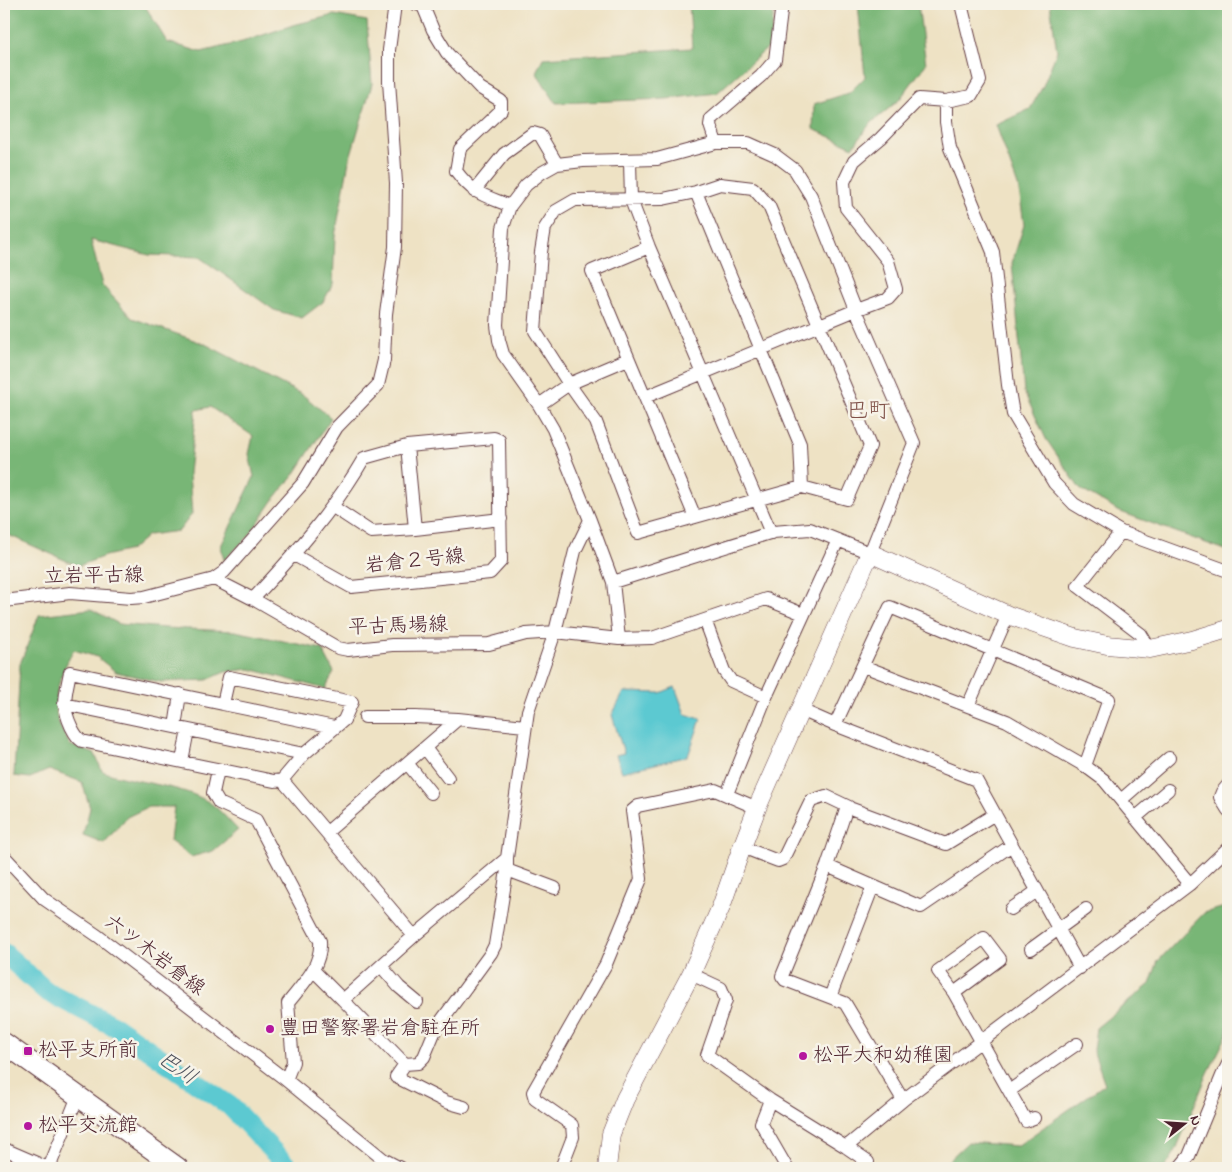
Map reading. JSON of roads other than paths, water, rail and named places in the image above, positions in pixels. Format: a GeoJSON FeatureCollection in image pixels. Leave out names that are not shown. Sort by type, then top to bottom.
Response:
{"type":"FeatureCollection","features":[{"type":"Feature","properties":{"kind":"main road"},"geometry":{"type":"LineString","coordinates":[[4,1043],[178,1168]]}},
{"type":"Feature","properties":{"kind":"street"},"geometry":{"type":"LineString","coordinates":[[214,579],[224,572],[303,483],[337,427],[378,385],[384,360],[386,314],[395,247],[396,183],[388,50],[395,4]]}},
{"type":"Feature","properties":{"kind":"street"},"geometry":{"type":"LineString","coordinates":[[416,4],[423,6],[433,30],[447,53],[480,88],[501,101],[501,110],[460,149],[456,170],[474,191],[510,206]]}},
{"type":"Feature","properties":{"kind":"street"},"geometry":{"type":"LineString","coordinates":[[645,397],[888,298],[896,288],[888,261],[846,208],[844,182],[854,161],[881,138],[919,99],[946,100],[971,96],[980,81],[961,4]]}},
{"type":"Feature","properties":{"kind":"street"},"geometry":{"type":"LineString","coordinates":[[716,143],[710,125],[711,118],[761,76],[775,60],[781,12]]}},
{"type":"Feature","properties":{"kind":"street"},"geometry":{"type":"LineString","coordinates":[[946,100],[946,122],[950,148],[993,252],[1013,414],[1054,484],[1074,504],[1121,532],[1228,571]]}},
{"type":"Feature","properties":{"kind":"street"},"geometry":{"type":"LineString","coordinates":[[474,191],[504,154],[532,132],[540,135],[557,164]]}},
{"type":"Feature","properties":{"kind":"street"},"geometry":{"type":"LineString","coordinates":[[607,1168],[611,1134],[625,1099],[691,974],[721,907],[757,808],[870,552],[914,443],[856,310],[811,196],[795,170],[775,155],[748,143],[716,143],[657,159],[630,161],[583,160],[557,164],[526,185],[510,206],[503,228],[497,325],[504,354],[553,429],[590,520],[613,582],[619,639]]}},
{"type":"Feature","properties":{"kind":"street"},"geometry":{"type":"LineString","coordinates":[[630,161],[631,200],[649,247],[771,533]]}},
{"type":"Feature","properties":{"kind":"street"},"geometry":{"type":"LineString","coordinates":[[720,184],[754,188],[769,206],[870,446],[847,499],[802,486],[638,533],[596,422],[535,331],[540,252],[545,228],[556,211],[575,200],[663,199],[696,192],[720,184]]}},
{"type":"Feature","properties":{"kind":"street"},"geometry":{"type":"LineString","coordinates":[[696,192],[800,444],[802,486]]}},
{"type":"Feature","properties":{"kind":"street"},"geometry":{"type":"LineString","coordinates":[[649,247],[592,272],[695,517]]}},
{"type":"Feature","properties":{"kind":"street"},"geometry":{"type":"LineString","coordinates":[[539,405],[569,384],[628,359]]}},
{"type":"Feature","properties":{"kind":"street","name":"岩倉２号線"},"geometry":{"type":"LineString","coordinates":[[294,555],[350,587],[490,573],[501,561],[499,440],[494,438],[407,446]]}},
{"type":"Feature","properties":{"kind":"street"},"geometry":{"type":"LineString","coordinates":[[253,599],[294,555],[333,507],[364,458],[407,446],[416,529]]}},
{"type":"Feature","properties":{"kind":"street"},"geometry":{"type":"LineString","coordinates":[[333,507],[372,532],[416,529],[501,518]]}},
{"type":"Feature","properties":{"kind":"street"},"geometry":{"type":"LineString","coordinates":[[405,1064],[418,1063],[424,1057],[436,1028],[495,945],[528,711],[555,632],[575,551],[590,520]]}},
{"type":"Feature","properties":{"kind":"street"},"geometry":{"type":"LineString","coordinates":[[613,582],[771,533],[810,529],[870,552],[1008,615],[1075,638],[1107,645],[1150,649],[1192,640],[1228,629]]}},
{"type":"Feature","properties":{"kind":"street"},"geometry":{"type":"LineString","coordinates":[[1121,532],[1078,586],[1142,634],[1150,649]]}},
{"type":"Feature","properties":{"kind":"street"},"geometry":{"type":"LineString","coordinates":[[727,794],[766,697],[838,540]]}},
{"type":"Feature","properties":{"kind":"street","name":"平古馬場線"},"geometry":{"type":"LineString","coordinates":[[214,579],[338,648],[348,650],[392,645],[489,644],[526,634],[555,632],[619,639],[652,638],[766,598],[803,614]]}},
{"type":"Feature","properties":{"kind":"street","name":"立岩平古線"},"geometry":{"type":"LineString","coordinates":[[4,601],[70,593],[131,598],[144,597],[214,579]]}},
{"type":"Feature","properties":{"kind":"street"},"geometry":{"type":"LineString","coordinates":[[835,724],[890,606],[1108,700],[1084,766]]}},
{"type":"Feature","properties":{"kind":"street"},"geometry":{"type":"LineString","coordinates":[[968,706],[1008,615]]}},
{"type":"Feature","properties":{"kind":"street"},"geometry":{"type":"LineString","coordinates":[[704,620],[724,671],[731,681],[766,697]]}},
{"type":"Feature","properties":{"kind":"street"},"geometry":{"type":"LineString","coordinates":[[863,666],[1007,722],[1084,766],[1104,780],[1190,884]]}},
{"type":"Feature","properties":{"kind":"street"},"geometry":{"type":"LineString","coordinates":[[223,704],[229,677],[352,702],[344,720],[304,754],[282,780],[274,781],[82,741],[77,738],[65,714],[64,704],[70,672],[180,694],[223,704],[334,727]]}},
{"type":"Feature","properties":{"kind":"street"},"geometry":{"type":"LineString","coordinates":[[180,694],[182,761]]}},
{"type":"Feature","properties":{"kind":"street"},"geometry":{"type":"LineString","coordinates":[[64,704],[304,754]]}},
{"type":"Feature","properties":{"kind":"street"},"geometry":{"type":"LineString","coordinates":[[801,710],[976,780],[1080,968]]}},
{"type":"Feature","properties":{"kind":"street"},"geometry":{"type":"LineString","coordinates":[[365,717],[415,717],[525,726]]}},
{"type":"Feature","properties":{"kind":"street"},"geometry":{"type":"LineString","coordinates":[[328,832],[458,720]]}},
{"type":"Feature","properties":{"kind":"street"},"geometry":{"type":"LineString","coordinates":[[425,748],[448,778]]}},
{"type":"Feature","properties":{"kind":"street"},"geometry":{"type":"LineString","coordinates":[[1120,800],[1169,758]]}},
{"type":"Feature","properties":{"kind":"street"},"geometry":{"type":"LineString","coordinates":[[408,763],[430,793]]}},
{"type":"Feature","properties":{"kind":"street"},"geometry":{"type":"LineString","coordinates":[[218,770],[213,793],[218,803],[256,820],[320,941],[321,949],[313,970],[288,1003],[293,1062],[286,1080]]}},
{"type":"Feature","properties":{"kind":"street"},"geometry":{"type":"LineString","coordinates":[[282,780],[328,832],[414,936]]}},
{"type":"Feature","properties":{"kind":"street"},"geometry":{"type":"LineString","coordinates":[[1228,785],[1220,798],[1228,810]]}},
{"type":"Feature","properties":{"kind":"street"},"geometry":{"type":"LineString","coordinates":[[561,1168],[573,1136],[572,1125],[535,1099],[533,1092],[606,964],[641,879],[632,811],[638,806],[715,790],[757,808]]}},
{"type":"Feature","properties":{"kind":"street"},"geometry":{"type":"LineString","coordinates":[[1136,818],[1168,790]]}},
{"type":"Feature","properties":{"kind":"street"},"geometry":{"type":"LineString","coordinates":[[742,847],[778,861],[783,859],[811,800],[826,796],[849,807],[946,844],[995,814]]}},
{"type":"Feature","properties":{"kind":"street"},"geometry":{"type":"LineString","coordinates":[[849,807],[847,807],[826,866],[782,976],[785,980],[845,1003],[904,1100]]}},
{"type":"Feature","properties":{"kind":"street"},"geometry":{"type":"LineString","coordinates":[[826,866],[921,907],[1012,845]]}},
{"type":"Feature","properties":{"kind":"street"},"geometry":{"type":"LineString","coordinates":[[846,1147],[904,1100],[1190,884],[1228,848]]}},
{"type":"Feature","properties":{"kind":"street","name":"六ツ木岩倉線"},"geometry":{"type":"LineString","coordinates":[[4,856],[44,899],[98,936],[286,1080],[383,1159],[400,1168]]}},
{"type":"Feature","properties":{"kind":"street"},"geometry":{"type":"LineString","coordinates":[[507,864],[556,888]]}},
{"type":"Feature","properties":{"kind":"street"},"geometry":{"type":"LineString","coordinates":[[343,1000],[414,936],[507,864]]}},
{"type":"Feature","properties":{"kind":"street"},"geometry":{"type":"LineString","coordinates":[[830,997],[873,886]]}},
{"type":"Feature","properties":{"kind":"street"},"geometry":{"type":"LineString","coordinates":[[1011,910],[1037,891]]}},
{"type":"Feature","properties":{"kind":"street"},"geometry":{"type":"LineString","coordinates":[[1031,949],[1086,909]]}},
{"type":"Feature","properties":{"kind":"street"},"geometry":{"type":"LineString","coordinates":[[954,993],[1000,959],[984,938],[938,971],[954,993],[1026,1121],[1034,1118]]}},
{"type":"Feature","properties":{"kind":"street"},"geometry":{"type":"LineString","coordinates":[[381,966],[399,987],[416,1002]]}},
{"type":"Feature","properties":{"kind":"street"},"geometry":{"type":"LineString","coordinates":[[313,970],[405,1064]]}},
{"type":"Feature","properties":{"kind":"street"},"geometry":{"type":"LineString","coordinates":[[691,974],[721,988],[726,1000],[707,1055],[770,1100],[868,1162],[864,1168]]}},
{"type":"Feature","properties":{"kind":"street"},"geometry":{"type":"LineString","coordinates":[[1009,1091],[1077,1044]]}},
{"type":"Feature","properties":{"kind":"street"},"geometry":{"type":"LineString","coordinates":[[405,1064],[396,1077],[400,1080],[446,1102],[464,1107]]}},
{"type":"Feature","properties":{"kind":"street"},"geometry":{"type":"LineString","coordinates":[[1179,1168],[1189,1156],[1228,1064]]}},
{"type":"Feature","properties":{"kind":"street"},"geometry":{"type":"LineString","coordinates":[[4,1149],[48,1168],[78,1096]]}},
{"type":"Feature","properties":{"kind":"street"},"geometry":{"type":"LineString","coordinates":[[770,1100],[760,1123],[787,1168]]}},
{"type":"Feature","properties":{"kind":"water"},"geometry":{"type":"Polygon","coordinates":[[[675,687],[685,714],[701,719],[688,756],[622,772],[616,755],[624,753],[612,715],[624,692],[660,693],[675,687]]]}},
{"type":"Feature","properties":{"kind":"waterway","name":"巴川"},"geometry":{"type":"LineString","coordinates":[[4,953],[46,991],[116,1027],[230,1106],[289,1168]]}},
{"type":"Feature","properties":{"kind":"place","name":"豊田警察署岩倉駐在所"},"geometry":{"type":"Point","coordinates":[270,1029]}},
{"type":"Feature","properties":{"kind":"place","name":"松平支所前"},"geometry":{"type":"Point","coordinates":[28,1051]}},
{"type":"Feature","properties":{"kind":"place","name":"松平大和幼稚園"},"geometry":{"type":"Point","coordinates":[803,1056]}},
{"type":"Feature","properties":{"kind":"place","name":"松平交流館"},"geometry":{"type":"Point","coordinates":[28,1126]}},
{"type":"Feature","properties":{"kind":"district","name":"巴町"},"geometry":{"type":"Point","coordinates":[868,412]}}]}
